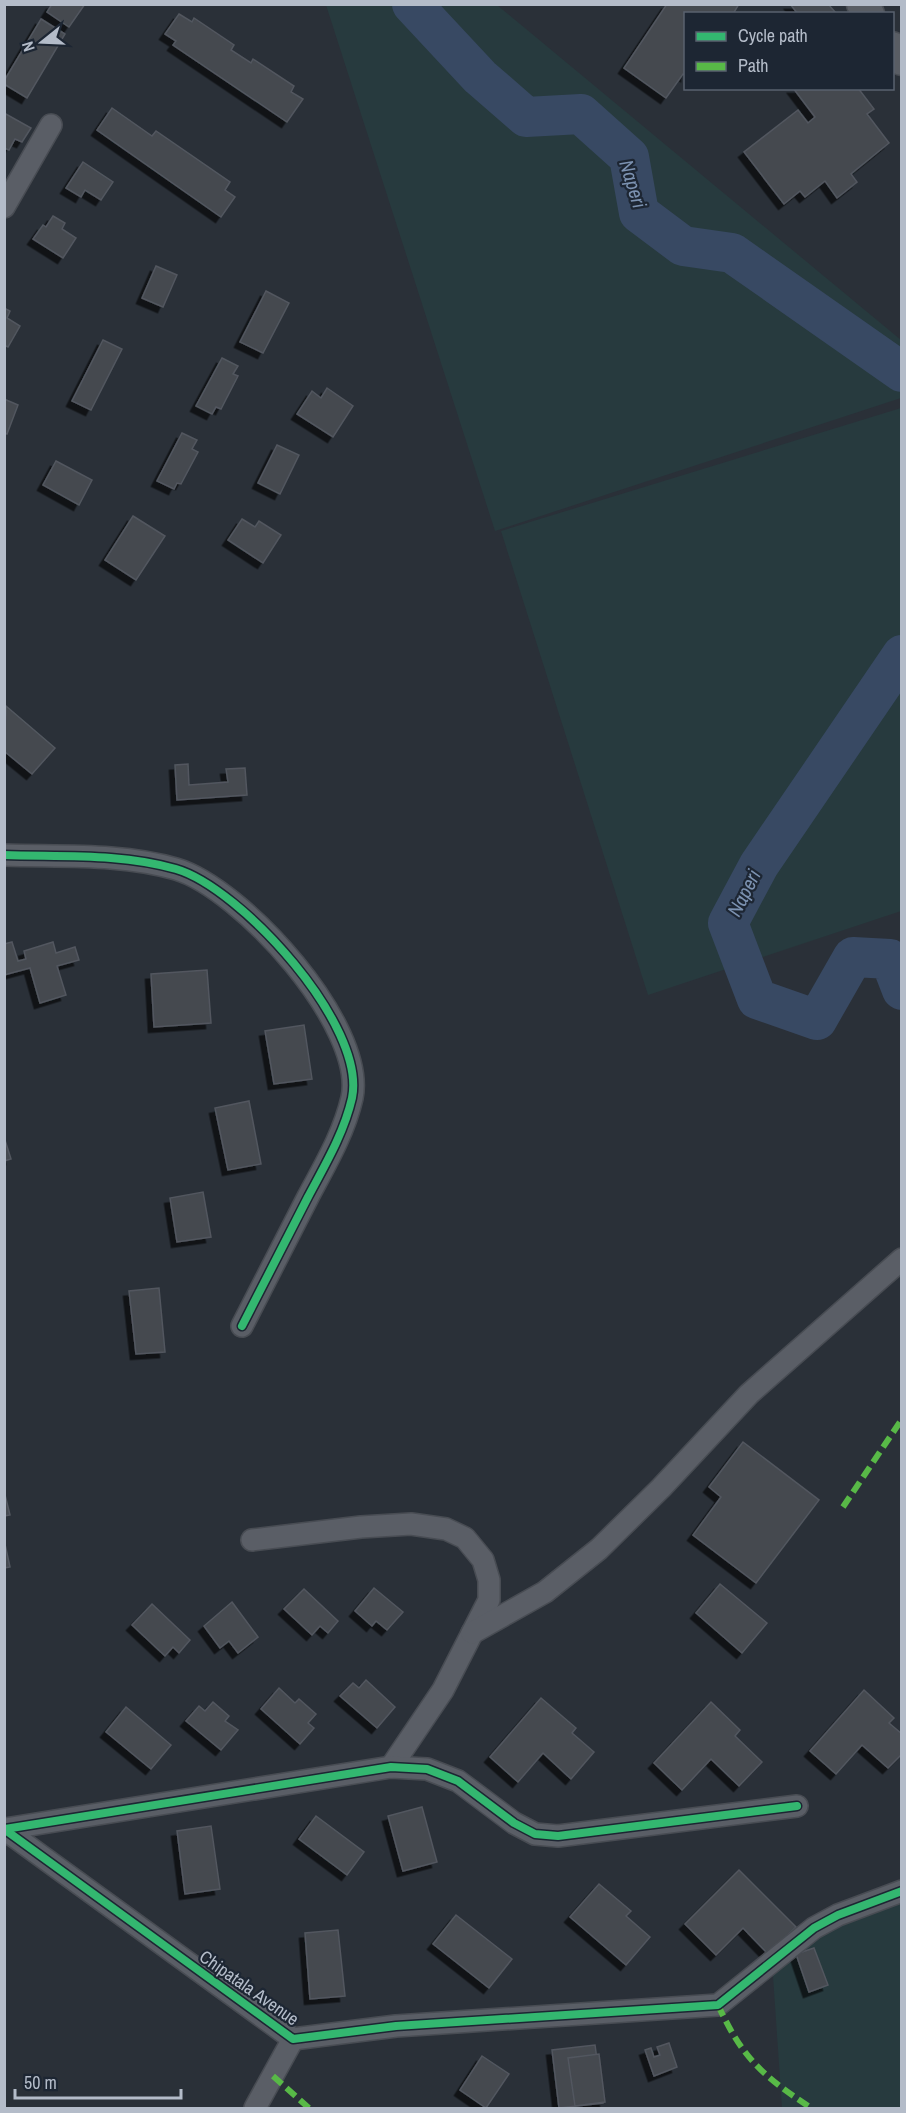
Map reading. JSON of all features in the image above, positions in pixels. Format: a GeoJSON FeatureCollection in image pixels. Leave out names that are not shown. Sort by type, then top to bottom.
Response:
{"type":"FeatureCollection","features":[{"type":"Feature","properties":{"kind":"street"},"geometry":{"type":"LineString","coordinates":[[4,207],[51,125]]}},
{"type":"Feature","properties":{"kind":"street"},"geometry":{"type":"LineString","coordinates":[[4,855],[129,860],[177,870],[227,896],[289,957],[330,1011],[350,1059],[352,1095],[341,1133],[242,1326]]}},
{"type":"Feature","properties":{"kind":"street"},"geometry":{"type":"LineString","coordinates":[[472,1633],[545,1592],[599,1550],[749,1394],[902,1259]]}},
{"type":"Feature","properties":{"kind":"street"},"geometry":{"type":"LineString","coordinates":[[252,1540],[361,1527],[411,1524],[446,1529],[465,1538],[483,1560],[489,1580],[489,1600],[443,1690],[391,1767]]}},
{"type":"Feature","properties":{"kind":"street"},"geometry":{"type":"LineString","coordinates":[[5,1829],[391,1767],[427,1769],[458,1781],[513,1823],[536,1834],[558,1836],[797,1806]]}},
{"type":"Feature","properties":{"kind":"street","name":"Chipatala Avenue"},"geometry":{"type":"LineString","coordinates":[[5,1829],[293,2039],[396,2026],[718,2005],[814,1928],[838,1915],[902,1891]]}},
{"type":"Feature","properties":{"kind":"street"},"geometry":{"type":"LineString","coordinates":[[255,2109],[293,2039]]}},
{"type":"Feature","properties":{"kind":"green space"},"geometry":{"type":"Polygon","coordinates":[[[326,5],[497,5],[901,340],[901,398],[495,531],[326,5]]]}},
{"type":"Feature","properties":{"kind":"green space"},"geometry":{"type":"Polygon","coordinates":[[[901,408],[901,911],[648,995],[501,531],[901,408]]]}},
{"type":"Feature","properties":{"kind":"green space"},"geometry":{"type":"Polygon","coordinates":[[[901,1888],[901,2108],[782,2108],[770,1932],[796,1927],[901,1888]]]}},
{"type":"Feature","properties":{"kind":"building"},"geometry":{"type":"Polygon","coordinates":[[[52,4],[85,4],[69,27],[47,12],[52,4]]]}},
{"type":"Feature","properties":{"kind":"building"},"geometry":{"type":"Polygon","coordinates":[[[667,4],[739,4],[734,12],[684,12],[684,75],[666,98],[624,68],[667,4]]]}},
{"type":"Feature","properties":{"kind":"building"},"geometry":{"type":"Polygon","coordinates":[[[790,4],[828,4],[835,12],[796,12],[790,4]]]}},
{"type":"Feature","properties":{"kind":"building"},"geometry":{"type":"Polygon","coordinates":[[[179,14],[192,22],[194,18],[234,45],[231,50],[251,63],[253,59],[294,86],[291,92],[303,99],[287,122],[173,45],[176,41],[165,34],[179,14]]]}},
{"type":"Feature","properties":{"kind":"building"},"geometry":{"type":"Polygon","coordinates":[[[41,19],[65,34],[27,98],[4,84],[4,81],[41,19]]]}},
{"type":"Feature","properties":{"kind":"building"},"geometry":{"type":"Polygon","coordinates":[[[795,90],[860,90],[874,109],[867,114],[889,143],[851,174],[857,182],[837,198],[825,181],[805,197],[800,191],[784,204],[744,152],[798,110],[808,123],[815,117],[795,90]]]}},
{"type":"Feature","properties":{"kind":"building"},"geometry":{"type":"Polygon","coordinates":[[[112,108],[152,136],[156,131],[230,182],[225,190],[235,197],[221,217],[97,130],[112,108]]]}},
{"type":"Feature","properties":{"kind":"building"},"geometry":{"type":"Polygon","coordinates":[[[4,113],[31,128],[22,142],[15,139],[9,150],[4,148],[4,113]]]}},
{"type":"Feature","properties":{"kind":"building"},"geometry":{"type":"Polygon","coordinates":[[[83,162],[113,182],[101,200],[85,190],[81,197],[66,188],[83,162]]]}},
{"type":"Feature","properties":{"kind":"building"},"geometry":{"type":"Polygon","coordinates":[[[53,216],[65,223],[62,229],[76,238],[63,258],[33,239],[43,225],[46,227],[53,216]]]}},
{"type":"Feature","properties":{"kind":"building"},"geometry":{"type":"Polygon","coordinates":[[[156,266],[177,275],[163,307],[142,298],[156,266]]]}},
{"type":"Feature","properties":{"kind":"building"},"geometry":{"type":"Polygon","coordinates":[[[266,291],[289,303],[263,353],[240,342],[266,291]]]}},
{"type":"Feature","properties":{"kind":"building"},"geometry":{"type":"Polygon","coordinates":[[[4,308],[10,311],[7,318],[20,326],[8,347],[4,345],[4,308]]]}},
{"type":"Feature","properties":{"kind":"building"},"geometry":{"type":"Polygon","coordinates":[[[103,340],[122,349],[91,410],[72,401],[103,340]]]}},
{"type":"Feature","properties":{"kind":"building"},"geometry":{"type":"Polygon","coordinates":[[[222,358],[238,366],[233,374],[238,376],[221,409],[216,407],[212,414],[196,406],[222,358]]]}},
{"type":"Feature","properties":{"kind":"building"},"geometry":{"type":"Polygon","coordinates":[[[327,388],[353,406],[333,437],[297,414],[312,391],[321,398],[327,388]]]}},
{"type":"Feature","properties":{"kind":"building"},"geometry":{"type":"Polygon","coordinates":[[[4,399],[18,405],[7,434],[4,433],[4,399]]]}},
{"type":"Feature","properties":{"kind":"building"},"geometry":{"type":"Polygon","coordinates":[[[182,433],[197,440],[192,449],[198,452],[181,484],[177,483],[174,489],[157,481],[182,433]]]}},
{"type":"Feature","properties":{"kind":"building"},"geometry":{"type":"Polygon","coordinates":[[[277,445],[299,455],[280,494],[258,483],[277,445]]]}},
{"type":"Feature","properties":{"kind":"building"},"geometry":{"type":"Polygon","coordinates":[[[56,461],[92,480],[79,505],[43,485],[56,461]]]}},
{"type":"Feature","properties":{"kind":"building"},"geometry":{"type":"Polygon","coordinates":[[[133,516],[165,536],[136,580],[105,560],[133,516]]]}},
{"type":"Feature","properties":{"kind":"building"},"geometry":{"type":"Polygon","coordinates":[[[242,519],[255,527],[259,521],[281,535],[263,563],[228,540],[242,519]]]}},
{"type":"Feature","properties":{"kind":"building"},"geometry":{"type":"Polygon","coordinates":[[[6,706],[55,748],[32,774],[4,751],[6,706]]]}},
{"type":"Feature","properties":{"kind":"building"},"geometry":{"type":"Polygon","coordinates":[[[188,764],[189,785],[228,782],[226,769],[245,768],[247,795],[177,800],[175,765],[188,764]]]}},
{"type":"Feature","properties":{"kind":"building"},"geometry":{"type":"Polygon","coordinates":[[[12,942],[18,961],[26,959],[24,951],[53,942],[56,953],[75,947],[79,960],[57,966],[66,995],[40,1003],[30,968],[4,975],[4,944],[12,942]]]}},
{"type":"Feature","properties":{"kind":"building"},"geometry":{"type":"Polygon","coordinates":[[[207,970],[211,1023],[154,1027],[151,974],[207,970]]]}},
{"type":"Feature","properties":{"kind":"building"},"geometry":{"type":"Polygon","coordinates":[[[304,1025],[312,1079],[274,1084],[265,1031],[304,1025]]]}},
{"type":"Feature","properties":{"kind":"building"},"geometry":{"type":"Polygon","coordinates":[[[249,1101],[261,1164],[228,1170],[215,1108],[249,1101]]]}},
{"type":"Feature","properties":{"kind":"building"},"geometry":{"type":"Polygon","coordinates":[[[4,1137],[11,1159],[4,1161],[4,1137]]]}},
{"type":"Feature","properties":{"kind":"building"},"geometry":{"type":"Polygon","coordinates":[[[203,1192],[211,1237],[177,1242],[170,1198],[203,1192]]]}},
{"type":"Feature","properties":{"kind":"building"},"geometry":{"type":"Polygon","coordinates":[[[159,1288],[165,1352],[136,1354],[129,1291],[159,1288]]]}},
{"type":"Feature","properties":{"kind":"building"},"geometry":{"type":"Polygon","coordinates":[[[743,1442],[819,1500],[756,1583],[693,1535],[721,1497],[709,1487],[743,1442]]]}},
{"type":"Feature","properties":{"kind":"building"},"geometry":{"type":"Polygon","coordinates":[[[4,1491],[10,1515],[4,1516],[4,1491]]]}},
{"type":"Feature","properties":{"kind":"building"},"geometry":{"type":"Polygon","coordinates":[[[4,1540],[10,1567],[4,1568],[4,1540]]]}},
{"type":"Feature","properties":{"kind":"building"},"geometry":{"type":"Polygon","coordinates":[[[720,1584],[767,1623],[742,1653],[696,1613],[720,1584]]]}},
{"type":"Feature","properties":{"kind":"building"},"geometry":{"type":"Polygon","coordinates":[[[374,1588],[403,1612],[387,1630],[376,1621],[372,1626],[355,1611],[374,1588]]]}},
{"type":"Feature","properties":{"kind":"building"},"geometry":{"type":"Polygon","coordinates":[[[304,1589],[338,1621],[328,1633],[320,1626],[312,1635],[284,1609],[304,1589]]]}},
{"type":"Feature","properties":{"kind":"building"},"geometry":{"type":"Polygon","coordinates":[[[232,1602],[258,1637],[238,1653],[229,1641],[220,1648],[204,1626],[232,1602]]]}},
{"type":"Feature","properties":{"kind":"building"},"geometry":{"type":"Polygon","coordinates":[[[152,1604],[190,1640],[179,1653],[173,1647],[165,1656],[132,1625],[152,1604]]]}},
{"type":"Feature","properties":{"kind":"building"},"geometry":{"type":"Polygon","coordinates":[[[366,1680],[395,1707],[377,1728],[340,1696],[353,1683],[359,1688],[366,1680]]]}},
{"type":"Feature","properties":{"kind":"building"},"geometry":{"type":"Polygon","coordinates":[[[279,1688],[295,1703],[299,1699],[316,1714],[308,1723],[314,1728],[300,1744],[261,1709],[279,1688]]]}},
{"type":"Feature","properties":{"kind":"building"},"geometry":{"type":"Polygon","coordinates":[[[864,1690],[894,1718],[889,1723],[902,1734],[902,1754],[888,1768],[862,1745],[836,1774],[810,1751],[864,1690]]]}},
{"type":"Feature","properties":{"kind":"building"},"geometry":{"type":"Polygon","coordinates":[[[541,1698],[576,1728],[572,1733],[594,1752],[571,1779],[543,1753],[518,1782],[490,1757],[541,1698]]]}},
{"type":"Feature","properties":{"kind":"building"},"geometry":{"type":"Polygon","coordinates":[[[213,1702],[229,1716],[225,1721],[238,1730],[221,1750],[186,1721],[199,1706],[205,1711],[213,1702]]]}},
{"type":"Feature","properties":{"kind":"building"},"geometry":{"type":"Polygon","coordinates":[[[711,1702],[740,1730],[735,1736],[762,1762],[739,1786],[711,1759],[682,1790],[654,1763],[711,1702]]]}},
{"type":"Feature","properties":{"kind":"building"},"geometry":{"type":"Polygon","coordinates":[[[126,1707],[171,1745],[151,1769],[106,1732],[126,1707]]]}},
{"type":"Feature","properties":{"kind":"building"},"geometry":{"type":"Polygon","coordinates":[[[422,1807],[437,1862],[403,1871],[388,1816],[422,1807]]]}},
{"type":"Feature","properties":{"kind":"building"},"geometry":{"type":"Polygon","coordinates":[[[316,1816],[364,1852],[347,1875],[299,1839],[316,1816]]]}},
{"type":"Feature","properties":{"kind":"building"},"geometry":{"type":"Polygon","coordinates":[[[211,1826],[220,1889],[185,1894],[177,1831],[211,1826]]]}},
{"type":"Feature","properties":{"kind":"building"},"geometry":{"type":"Polygon","coordinates":[[[739,1870],[796,1927],[768,1954],[743,1928],[716,1955],[685,1924],[739,1870]]]}},
{"type":"Feature","properties":{"kind":"building"},"geometry":{"type":"Polygon","coordinates":[[[599,1884],[631,1911],[626,1916],[650,1937],[626,1965],[570,1917],[599,1884]]]}},
{"type":"Feature","properties":{"kind":"building"},"geometry":{"type":"Polygon","coordinates":[[[456,1915],[512,1959],[489,1988],[433,1944],[456,1915]]]}},
{"type":"Feature","properties":{"kind":"building"},"geometry":{"type":"Polygon","coordinates":[[[338,1930],[345,1996],[310,1999],[305,1933],[338,1930]]]}},
{"type":"Feature","properties":{"kind":"building"},"geometry":{"type":"Polygon","coordinates":[[[814,1948],[828,1985],[809,1992],[796,1954],[814,1948]]]}},
{"type":"Feature","properties":{"kind":"building"},"geometry":{"type":"Polygon","coordinates":[[[669,2043],[677,2067],[654,2076],[645,2050],[651,2048],[654,2057],[660,2055],[657,2047],[669,2043]]]}},
{"type":"Feature","properties":{"kind":"building"},"geometry":{"type":"Polygon","coordinates":[[[595,2045],[603,2103],[559,2108],[552,2050],[595,2045]]]}},
{"type":"Feature","properties":{"kind":"building"},"geometry":{"type":"Polygon","coordinates":[[[599,2054],[605,2102],[575,2106],[568,2058],[599,2054]]]}},
{"type":"Feature","properties":{"kind":"building"},"geometry":{"type":"Polygon","coordinates":[[[482,2056],[509,2074],[486,2108],[460,2090],[482,2056]]]}},
{"type":"Feature","properties":{"kind":"waterway","name":"Naperi"},"geometry":{"type":"LineString","coordinates":[[412,4],[480,77],[526,117],[581,114],[629,157],[639,213],[683,246],[732,253],[902,372]]}},
{"type":"Feature","properties":{"kind":"waterway","name":"Naperi"},"geometry":{"type":"LineString","coordinates":[[902,655],[759,865],[728,923],[757,999],[817,1020],[853,957],[890,959],[902,990]]}},
{"type":"Feature","properties":{"kind":"marked path"},"geometry":{"type":"LineString","coordinates":[[843,1507],[902,1419]]}},
{"type":"Feature","properties":{"kind":"marked path"},"geometry":{"type":"LineString","coordinates":[[718,2005],[745,2053],[779,2086],[811,2108]]}},
{"type":"Feature","properties":{"kind":"marked path"},"geometry":{"type":"LineString","coordinates":[[273,2076],[309,2108]]}},
{"type":"Feature","properties":{"kind":"cycle path"},"geometry":{"type":"LineString","coordinates":[[4,855],[134,860],[176,869],[203,881],[233,903],[264,931],[294,964],[320,999],[340,1035],[351,1068],[352,1098],[349,1111],[333,1149],[242,1326]]}},
{"type":"Feature","properties":{"kind":"cycle path"},"geometry":{"type":"LineString","coordinates":[[5,1829],[391,1767],[427,1769],[458,1781],[514,1823],[535,1834],[558,1836],[797,1806]]}},
{"type":"Feature","properties":{"kind":"cycle path"},"geometry":{"type":"LineString","coordinates":[[4,1829],[293,2039],[396,2026],[718,2005],[814,1928],[838,1915],[902,1891]]}}]}
